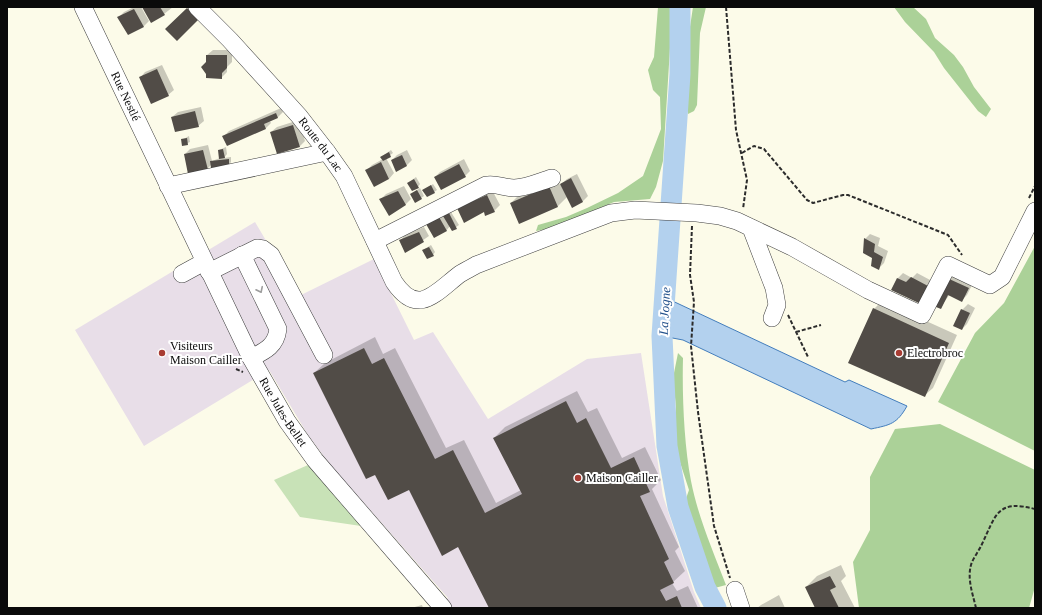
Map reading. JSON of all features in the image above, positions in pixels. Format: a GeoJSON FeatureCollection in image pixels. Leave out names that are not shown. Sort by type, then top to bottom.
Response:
{"type":"FeatureCollection","features":[{"type":"Feature","properties":{"kind":"street","name":"Rue Nestlé"},"geometry":{"type":"LineString","coordinates":[[83,7],[168,186]]}},
{"type":"Feature","properties":{"kind":"street","name":"Route du Lac"},"geometry":{"type":"LineString","coordinates":[[197,7],[230,40],[299,116],[327,152],[344,176],[374,240],[399,288],[406,296],[416,300],[425,300],[432,297],[460,274],[476,265],[611,213],[643,210],[695,220]]}},
{"type":"Feature","properties":{"kind":"street"},"geometry":{"type":"LineString","coordinates":[[168,186],[327,152]]}},
{"type":"Feature","properties":{"kind":"street"},"geometry":{"type":"LineString","coordinates":[[374,240],[486,185],[498,184],[514,188],[552,178]]}},
{"type":"Feature","properties":{"kind":"street","name":"Rue Jules-Bellet"},"geometry":{"type":"LineString","coordinates":[[168,186],[251,358],[287,421],[315,460],[443,608]]}},
{"type":"Feature","properties":{"kind":"street"},"geometry":{"type":"LineString","coordinates":[[695,220],[720,216],[744,224],[792,247],[868,290],[922,315],[948,265],[990,284],[1002,277],[1030,208]]}},
{"type":"Feature","properties":{"kind":"street"},"geometry":{"type":"LineString","coordinates":[[744,224],[772,281],[774,311]]}},
{"type":"Feature","properties":{"kind":"street"},"geometry":{"type":"LineString","coordinates":[[182,274],[242,255],[257,248],[263,249],[268,252],[324,355]]}},
{"type":"Feature","properties":{"kind":"street"},"geometry":{"type":"LineString","coordinates":[[242,255],[278,329],[274,343],[270,348],[251,358]]}},
{"type":"Feature","properties":{"kind":"street"},"geometry":{"type":"LineString","coordinates":[[735,590],[741,608]]}},
{"type":"Feature","properties":{"kind":"path"},"geometry":{"type":"LineString","coordinates":[[726,7],[736,130],[748,180],[744,207],[744,224]]}},
{"type":"Feature","properties":{"kind":"path"},"geometry":{"type":"LineString","coordinates":[[742,153],[754,146],[764,149],[807,200],[813,203],[848,195],[948,235],[958,251],[965,258]]}},
{"type":"Feature","properties":{"kind":"path"},"geometry":{"type":"LineString","coordinates":[[1030,208],[1035,186]]}},
{"type":"Feature","properties":{"kind":"path"},"geometry":{"type":"LineString","coordinates":[[695,220],[690,275],[694,302],[691,346],[713,518],[724,561],[735,590]]}},
{"type":"Feature","properties":{"kind":"path"},"geometry":{"type":"LineString","coordinates":[[774,311],[786,310],[808,357]]}},
{"type":"Feature","properties":{"kind":"path"},"geometry":{"type":"LineString","coordinates":[[796,332],[821,324]]}},
{"type":"Feature","properties":{"kind":"path"},"geometry":{"type":"LineString","coordinates":[[976,608],[970,582],[970,566],[994,516],[1004,509],[1019,505],[1035,509]]}},
{"type":"Feature","properties":{"kind":"shaded area"},"geometry":{"type":"Polygon","coordinates":[[[255,222],[299,296],[374,259],[414,340],[433,332],[488,419],[587,359],[641,353],[663,496],[694,592],[701,608],[432,608],[448,598],[331,466],[308,435],[269,370],[144,446],[75,330],[255,222]]]}},
{"type":"Feature","properties":{"kind":"green space"},"geometry":{"type":"Polygon","coordinates":[[[658,7],[670,7],[670,48],[663,161],[656,187],[650,199],[614,202],[553,228],[536,231],[538,225],[566,217],[587,208],[618,193],[643,176],[661,129],[660,97],[653,90],[648,70],[654,57],[658,7]]]}},
{"type":"Feature","properties":{"kind":"green space"},"geometry":{"type":"Polygon","coordinates":[[[693,7],[706,7],[700,33],[697,105],[694,111],[688,114],[686,100],[690,77],[688,40],[693,7]]]}},
{"type":"Feature","properties":{"kind":"green space"},"geometry":{"type":"Polygon","coordinates":[[[894,7],[913,7],[926,19],[935,38],[954,55],[963,67],[974,87],[991,109],[986,117],[978,111],[944,68],[934,52],[905,22],[894,7]]]}},
{"type":"Feature","properties":{"kind":"green space"},"geometry":{"type":"Polygon","coordinates":[[[1035,246],[1035,451],[938,402],[975,333],[1004,303],[1035,246]]]}},
{"type":"Feature","properties":{"kind":"green space"},"geometry":{"type":"Polygon","coordinates":[[[678,353],[683,358],[684,420],[691,481],[702,521],[726,585],[711,589],[702,575],[682,510],[689,490],[677,453],[675,433],[676,407],[673,378],[678,353]]]}},
{"type":"Feature","properties":{"kind":"green space"},"geometry":{"type":"Polygon","coordinates":[[[940,424],[1035,470],[1035,587],[1029,608],[859,608],[853,562],[870,530],[870,477],[895,429],[940,424]]]}},
{"type":"Feature","properties":{"kind":"green space"},"geometry":{"type":"Polygon","coordinates":[[[308,465],[361,526],[300,517],[274,480],[308,465]]]}},
{"type":"Feature","properties":{"kind":"water"},"geometry":{"type":"Polygon","coordinates":[[[664,297],[845,382],[849,380],[907,406],[900,417],[892,423],[871,429],[683,340],[662,336],[664,297]]]}},
{"type":"Feature","properties":{"kind":"building"},"geometry":{"type":"Polygon","coordinates":[[[142,7],[160,7],[165,15],[151,23],[142,7]]]}},
{"type":"Feature","properties":{"kind":"building"},"geometry":{"type":"Polygon","coordinates":[[[187,8],[199,19],[177,41],[165,29],[187,8]]]}},
{"type":"Feature","properties":{"kind":"building"},"geometry":{"type":"Polygon","coordinates":[[[134,9],[144,27],[128,35],[117,17],[134,9]]]}},
{"type":"Feature","properties":{"kind":"building"},"geometry":{"type":"Polygon","coordinates":[[[206,55],[227,55],[227,68],[222,73],[222,79],[206,78],[206,74],[201,67],[206,62],[206,55]]]}},
{"type":"Feature","properties":{"kind":"building"},"geometry":{"type":"Polygon","coordinates":[[[157,69],[169,96],[151,104],[139,77],[157,69]]]}},
{"type":"Feature","properties":{"kind":"building"},"geometry":{"type":"Polygon","coordinates":[[[195,111],[199,127],[175,132],[171,117],[195,111]]]}},
{"type":"Feature","properties":{"kind":"building"},"geometry":{"type":"Polygon","coordinates":[[[276,113],[278,118],[264,124],[266,129],[227,146],[222,136],[276,113]]]}},
{"type":"Feature","properties":{"kind":"building"},"geometry":{"type":"Polygon","coordinates":[[[293,125],[300,147],[277,154],[270,132],[293,125]]]}},
{"type":"Feature","properties":{"kind":"building"},"geometry":{"type":"Polygon","coordinates":[[[187,138],[188,145],[182,146],[181,139],[187,138]]]}},
{"type":"Feature","properties":{"kind":"building"},"geometry":{"type":"Polygon","coordinates":[[[223,149],[225,158],[219,159],[218,150],[223,149]]]}},
{"type":"Feature","properties":{"kind":"building"},"geometry":{"type":"Polygon","coordinates":[[[203,150],[208,170],[188,174],[184,154],[203,150]]]}},
{"type":"Feature","properties":{"kind":"building"},"geometry":{"type":"Polygon","coordinates":[[[389,152],[391,157],[383,161],[380,157],[389,152]]]}},
{"type":"Feature","properties":{"kind":"building"},"geometry":{"type":"Polygon","coordinates":[[[402,155],[407,166],[396,172],[391,160],[402,155]]]}},
{"type":"Feature","properties":{"kind":"building"},"geometry":{"type":"Polygon","coordinates":[[[229,159],[229,166],[211,168],[210,161],[229,159]]]}},
{"type":"Feature","properties":{"kind":"building"},"geometry":{"type":"Polygon","coordinates":[[[381,162],[389,179],[374,187],[365,170],[381,162]]]}},
{"type":"Feature","properties":{"kind":"building"},"geometry":{"type":"Polygon","coordinates":[[[459,164],[466,177],[441,190],[434,177],[459,164]]]}},
{"type":"Feature","properties":{"kind":"building"},"geometry":{"type":"Polygon","coordinates":[[[571,178],[583,202],[572,208],[560,184],[571,178]]]}},
{"type":"Feature","properties":{"kind":"building"},"geometry":{"type":"Polygon","coordinates":[[[414,179],[419,188],[412,191],[407,183],[414,179]]]}},
{"type":"Feature","properties":{"kind":"building"},"geometry":{"type":"Polygon","coordinates":[[[431,185],[435,193],[427,197],[422,190],[431,185]]]}},
{"type":"Feature","properties":{"kind":"building"},"geometry":{"type":"Polygon","coordinates":[[[549,186],[558,207],[519,224],[510,203],[549,186]]]}},
{"type":"Feature","properties":{"kind":"building"},"geometry":{"type":"Polygon","coordinates":[[[417,190],[422,199],[415,203],[410,194],[417,190]]]}},
{"type":"Feature","properties":{"kind":"building"},"geometry":{"type":"Polygon","coordinates":[[[398,191],[406,205],[389,216],[379,199],[398,191]]]}},
{"type":"Feature","properties":{"kind":"building"},"geometry":{"type":"Polygon","coordinates":[[[487,195],[495,212],[485,216],[484,212],[464,223],[457,208],[487,195]]]}},
{"type":"Feature","properties":{"kind":"building"},"geometry":{"type":"Polygon","coordinates":[[[449,213],[457,229],[452,231],[443,216],[449,213]]]}},
{"type":"Feature","properties":{"kind":"building"},"geometry":{"type":"Polygon","coordinates":[[[439,217],[447,231],[434,238],[426,224],[439,217]]]}},
{"type":"Feature","properties":{"kind":"building"},"geometry":{"type":"Polygon","coordinates":[[[419,232],[424,242],[405,253],[399,240],[419,232]]]}},
{"type":"Feature","properties":{"kind":"building"},"geometry":{"type":"Polygon","coordinates":[[[864,238],[875,244],[874,252],[883,257],[879,270],[871,266],[872,258],[863,253],[864,238]]]}},
{"type":"Feature","properties":{"kind":"building"},"geometry":{"type":"Polygon","coordinates":[[[429,247],[434,256],[427,259],[422,250],[429,247]]]}},
{"type":"Feature","properties":{"kind":"building"},"geometry":{"type":"Polygon","coordinates":[[[911,277],[928,286],[921,304],[891,290],[897,278],[906,282],[911,277]]]}},
{"type":"Feature","properties":{"kind":"building"},"geometry":{"type":"Polygon","coordinates":[[[947,278],[969,288],[962,302],[948,295],[941,309],[931,305],[947,278]]]}},
{"type":"Feature","properties":{"kind":"building","name":"Electrobroc"},"geometry":{"type":"Polygon","coordinates":[[[873,308],[949,343],[925,397],[848,363],[873,308]]]}},
{"type":"Feature","properties":{"kind":"building"},"geometry":{"type":"Polygon","coordinates":[[[961,309],[970,313],[962,330],[953,326],[961,309]]]}},
{"type":"Feature","properties":{"kind":"building","name":"Maison Cailler"},"geometry":{"type":"Polygon","coordinates":[[[364,348],[372,364],[384,358],[435,459],[453,450],[485,513],[522,494],[493,438],[566,401],[577,423],[586,418],[611,468],[634,457],[650,492],[640,496],[669,559],[664,562],[674,583],[660,590],[666,601],[677,596],[682,608],[489,608],[458,547],[442,556],[409,490],[388,500],[375,475],[366,479],[313,373],[364,348]]]}},
{"type":"Feature","properties":{"kind":"building"},"geometry":{"type":"Polygon","coordinates":[[[830,576],[836,587],[830,590],[839,608],[815,608],[805,587],[830,576]]]}},
{"type":"Feature","properties":{"kind":"waterway","name":"La Jogne"},"geometry":{"type":"LineString","coordinates":[[680,7],[680,74],[662,336],[667,446],[678,507],[705,587],[716,608]]}},
{"type":"Feature","properties":{"kind":"place","name":"Visiteurs Maison Cailler"},"geometry":{"type":"Point","coordinates":[162,353]}},
{"type":"Feature","properties":{"kind":"place","name":"Electrobroc"},"geometry":{"type":"Point","coordinates":[899,353]}},
{"type":"Feature","properties":{"kind":"place","name":"Maison Cailler"},"geometry":{"type":"Point","coordinates":[578,478]}}]}
